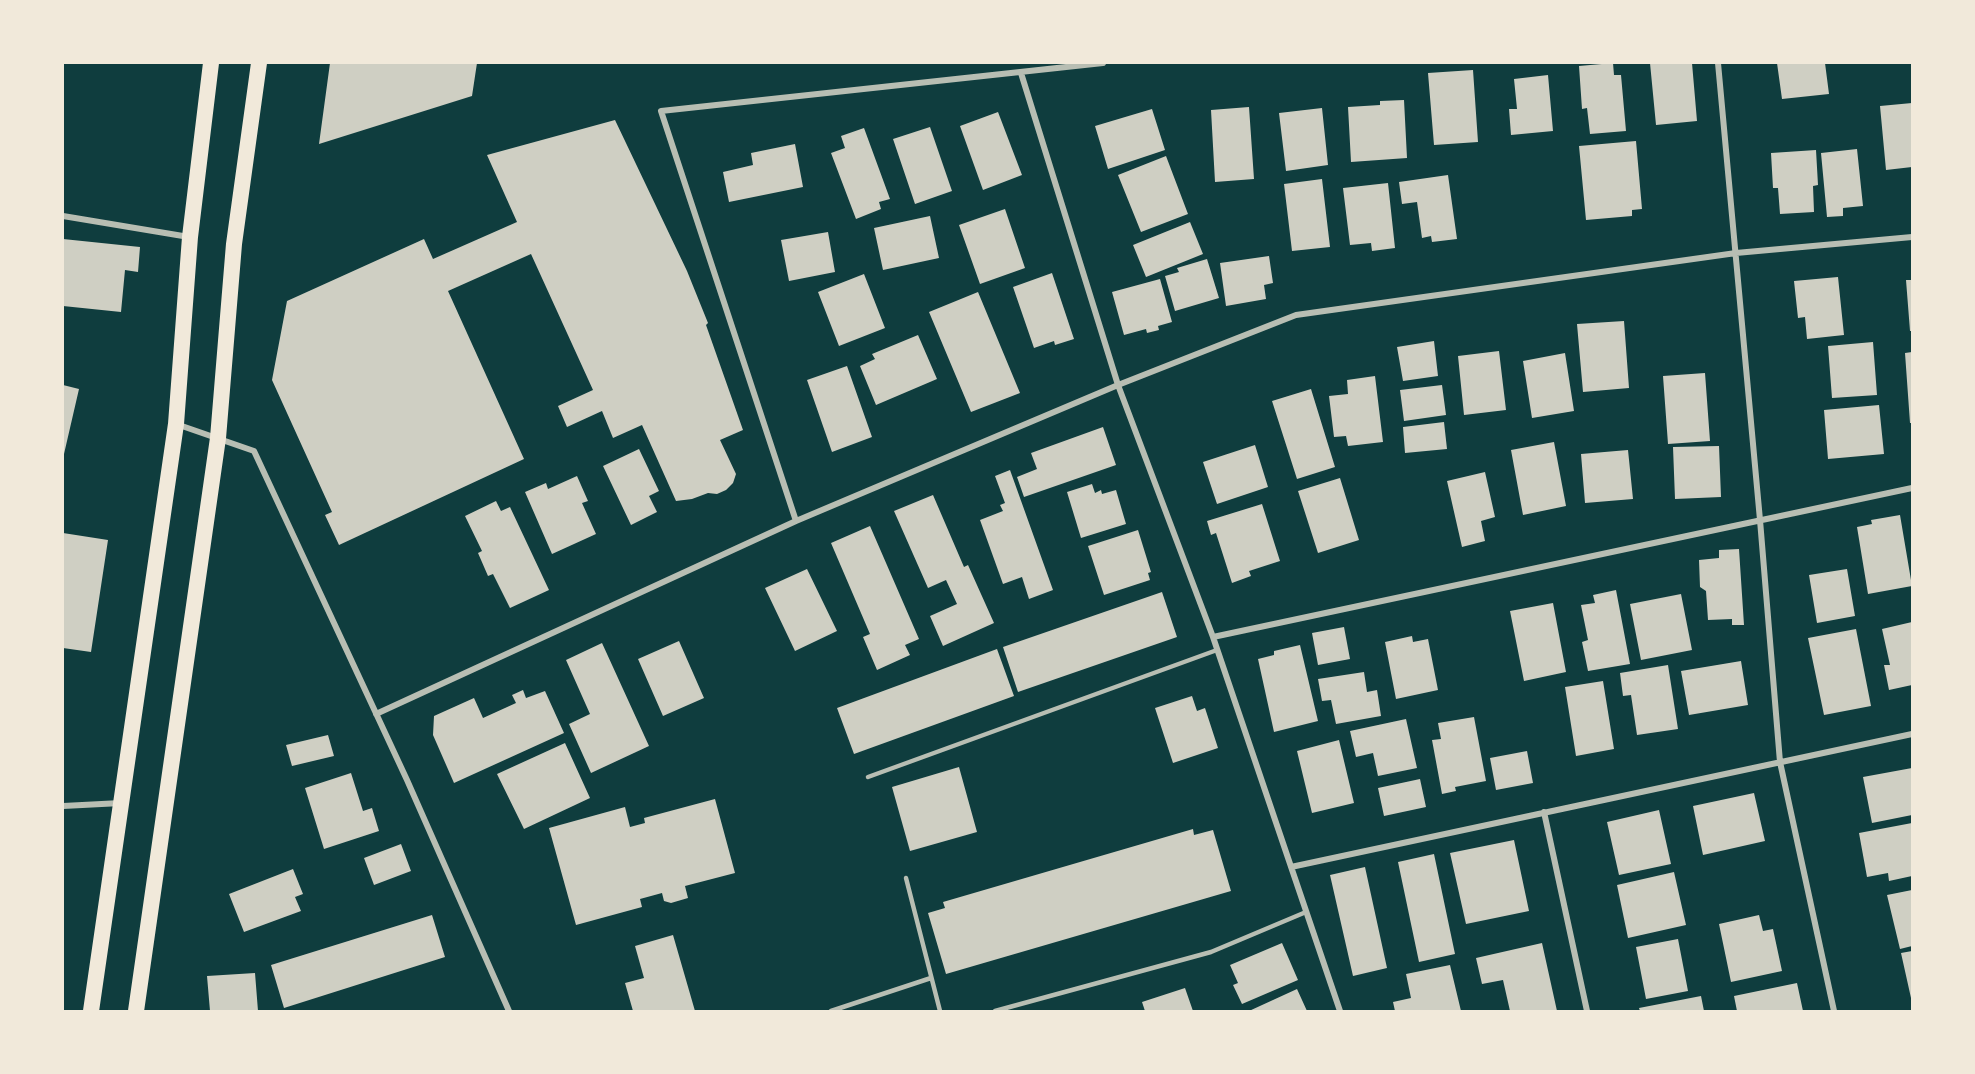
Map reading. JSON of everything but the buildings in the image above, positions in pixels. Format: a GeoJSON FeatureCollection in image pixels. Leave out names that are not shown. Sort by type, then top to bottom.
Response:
{"type":"FeatureCollection","features":[{"type":"Feature","properties":{"kind":"highway"},"geometry":{"type":"LineString","coordinates":[[91,1011],[176,424],[189,237],[211,63]]}},
{"type":"Feature","properties":{"kind":"highway"},"geometry":{"type":"LineString","coordinates":[[136,1011],[218,438],[234,244],[260,63]]}},
{"type":"Feature","properties":{"kind":"street"},"geometry":{"type":"LineString","coordinates":[[796,521],[661,111],[1103,63]]}},
{"type":"Feature","properties":{"kind":"street"},"geometry":{"type":"LineString","coordinates":[[1718,63],[1780,762],[1834,1011]]}},
{"type":"Feature","properties":{"kind":"street"},"geometry":{"type":"LineString","coordinates":[[1021,73],[1118,385],[1213,637],[1340,1011]]}},
{"type":"Feature","properties":{"kind":"street"},"geometry":{"type":"LineString","coordinates":[[63,216],[189,237]]}},
{"type":"Feature","properties":{"kind":"street"},"geometry":{"type":"LineString","coordinates":[[376,714],[796,521],[1118,385],[1296,315],[1736,253],[1912,237]]}},
{"type":"Feature","properties":{"kind":"street"},"geometry":{"type":"LineString","coordinates":[[176,424],[254,451],[407,780],[509,1011]]}},
{"type":"Feature","properties":{"kind":"street"},"geometry":{"type":"LineString","coordinates":[[1213,637],[1912,488]]}},
{"type":"Feature","properties":{"kind":"street"},"geometry":{"type":"LineString","coordinates":[[1291,867],[1912,734]]}},
{"type":"Feature","properties":{"kind":"street"},"geometry":{"type":"LineString","coordinates":[[63,806],[122,803]]}},
{"type":"Feature","properties":{"kind":"street"},"geometry":{"type":"LineString","coordinates":[[1544,812],[1587,1011]]}},
{"type":"Feature","properties":{"kind":"lane"},"geometry":{"type":"LineString","coordinates":[[868,777],[1217,650]]}},
{"type":"Feature","properties":{"kind":"lane"},"geometry":{"type":"LineString","coordinates":[[906,879],[940,1011]]}},
{"type":"Feature","properties":{"kind":"lane"},"geometry":{"type":"LineString","coordinates":[[995,1011],[1211,952],[1306,912]]}},
{"type":"Feature","properties":{"kind":"lane"},"geometry":{"type":"LineString","coordinates":[[831,1011],[931,978]]}}]}
